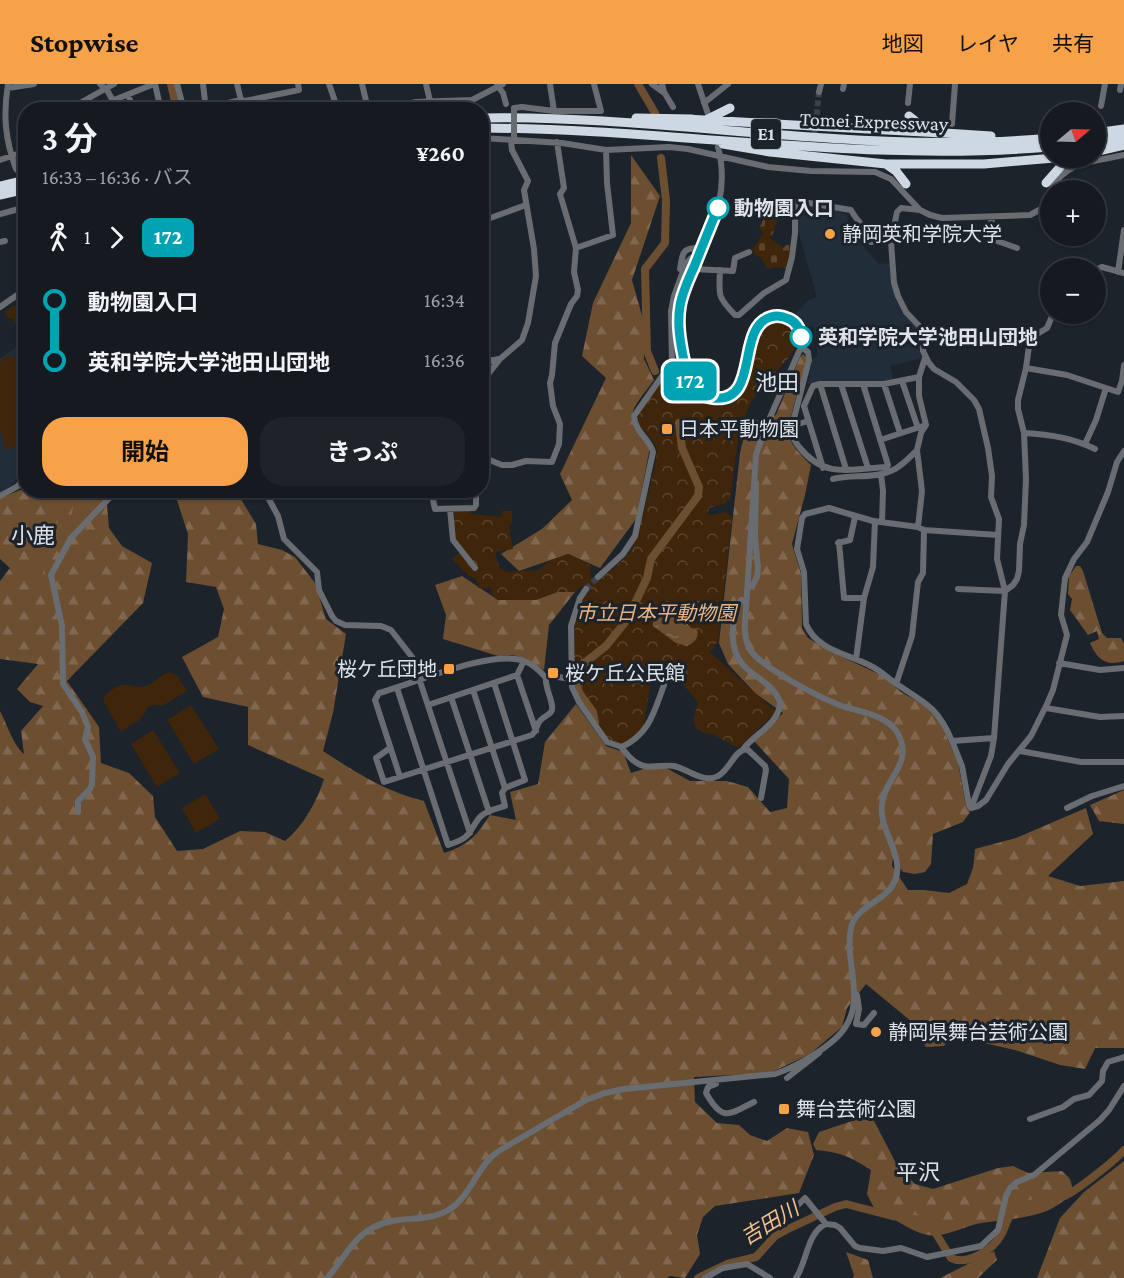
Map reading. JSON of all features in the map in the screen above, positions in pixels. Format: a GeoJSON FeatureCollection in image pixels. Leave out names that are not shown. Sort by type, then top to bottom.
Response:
{"type":"FeatureCollection","features":[{"type":"Feature","properties":{"kind":"highway"},"geometry":{"type":"LineString","coordinates":[[535,118],[708,120],[730,108]]}},
{"type":"Feature","properties":{"kind":"highway"},"geometry":{"type":"LineString","coordinates":[[909,116],[924,130],[942,133]]}},
{"type":"Feature","properties":{"kind":"highway","name":"Tomei Expressway"},"geometry":{"type":"LineString","coordinates":[[489,118],[617,122],[804,137],[906,141],[975,142],[1040,138]]}},
{"type":"Feature","properties":{"kind":"highway"},"geometry":{"type":"LineString","coordinates":[[686,119],[1040,137]]}},
{"type":"Feature","properties":{"kind":"highway","name":"Tomei Expressway"},"geometry":{"type":"LineString","coordinates":[[489,128],[557,129],[811,146],[928,151],[1040,147]]}},
{"type":"Feature","properties":{"kind":"highway"},"geometry":{"type":"LineString","coordinates":[[1106,131],[1124,129]]}},
{"type":"Feature","properties":{"kind":"highway"},"geometry":{"type":"LineString","coordinates":[[701,138],[739,148],[886,164],[984,164],[1040,159]]}},
{"type":"Feature","properties":{"kind":"highway"},"geometry":{"type":"LineString","coordinates":[[1106,140],[1124,138]]}},
{"type":"Feature","properties":{"kind":"highway"},"geometry":{"type":"LineString","coordinates":[[1106,149],[1124,145]]}},
{"type":"Feature","properties":{"kind":"highway"},"geometry":{"type":"LineString","coordinates":[[886,164],[896,171],[906,184]]}},
{"type":"Feature","properties":{"kind":"highway"},"geometry":{"type":"LineString","coordinates":[[0,186],[18,182]]}},
{"type":"Feature","properties":{"kind":"highway"},"geometry":{"type":"LineString","coordinates":[[0,195],[18,191]]}},
{"type":"Feature","properties":{"kind":"street"},"geometry":{"type":"LineString","coordinates":[[18,170],[5,128],[8,86],[34,84]]}},
{"type":"Feature","properties":{"kind":"street"},"geometry":{"type":"LineString","coordinates":[[81,102],[103,86],[114,84]]}},
{"type":"Feature","properties":{"kind":"street"},"geometry":{"type":"LineString","coordinates":[[103,86],[114,100],[155,84],[159,102]]}},
{"type":"Feature","properties":{"kind":"street"},"geometry":{"type":"LineString","coordinates":[[177,84],[181,102]]}},
{"type":"Feature","properties":{"kind":"street"},"geometry":{"type":"LineString","coordinates":[[205,102],[203,85],[211,84]]}},
{"type":"Feature","properties":{"kind":"street"},"geometry":{"type":"LineString","coordinates":[[237,84],[241,100]]}},
{"type":"Feature","properties":{"kind":"street"},"geometry":{"type":"LineString","coordinates":[[233,102],[299,90],[298,84]]}},
{"type":"Feature","properties":{"kind":"street"},"geometry":{"type":"LineString","coordinates":[[329,84],[335,102]]}},
{"type":"Feature","properties":{"kind":"street"},"geometry":{"type":"LineString","coordinates":[[362,84],[366,102]]}},
{"type":"Feature","properties":{"kind":"street"},"geometry":{"type":"LineString","coordinates":[[426,84],[430,101]]}},
{"type":"Feature","properties":{"kind":"street"},"geometry":{"type":"LineString","coordinates":[[550,84],[554,111]]}},
{"type":"Feature","properties":{"kind":"street"},"geometry":{"type":"LineString","coordinates":[[489,373],[500,359],[522,340],[528,323],[536,282],[534,249],[524,190],[528,181],[512,150],[514,108],[601,111],[594,84]]}},
{"type":"Feature","properties":{"kind":"street"},"geometry":{"type":"LineString","coordinates":[[652,84],[664,92]]}},
{"type":"Feature","properties":{"kind":"street"},"geometry":{"type":"LineString","coordinates":[[662,84],[673,108]]}},
{"type":"Feature","properties":{"kind":"street"},"geometry":{"type":"LineString","coordinates":[[698,84],[708,114]]}},
{"type":"Feature","properties":{"kind":"street"},"geometry":{"type":"LineString","coordinates":[[704,103],[728,84]]}},
{"type":"Feature","properties":{"kind":"street"},"geometry":{"type":"LineString","coordinates":[[819,92],[820,84]]}},
{"type":"Feature","properties":{"kind":"street"},"geometry":{"type":"LineString","coordinates":[[908,103],[910,84]]}},
{"type":"Feature","properties":{"kind":"street"},"geometry":{"type":"LineString","coordinates":[[952,124],[955,84]]}},
{"type":"Feature","properties":{"kind":"street"},"geometry":{"type":"LineString","coordinates":[[1102,102],[1105,84]]}},
{"type":"Feature","properties":{"kind":"street"},"geometry":{"type":"LineString","coordinates":[[416,102],[472,100],[499,85],[506,104]]}},
{"type":"Feature","properties":{"kind":"street"},"geometry":{"type":"LineString","coordinates":[[128,95],[131,102]]}},
{"type":"Feature","properties":{"kind":"street"},"geometry":{"type":"LineString","coordinates":[[489,138],[557,142],[606,150],[669,147],[768,167],[811,171],[868,171],[880,173],[897,184],[920,210]]}},
{"type":"Feature","properties":{"kind":"street"},"geometry":{"type":"LineString","coordinates":[[489,460],[501,465],[512,465],[525,461],[552,462],[558,450],[560,424],[553,406],[551,370],[555,343],[578,290],[574,272],[576,248],[560,194],[564,188],[557,142]]}},
{"type":"Feature","properties":{"kind":"street"},"geometry":{"type":"LineString","coordinates":[[718,147],[723,180],[720,205],[682,298],[679,329],[690,380],[701,394],[717,399],[726,397],[738,389],[753,335],[758,325],[766,318],[781,316],[794,322],[801,332],[801,347],[759,445],[754,470],[746,617],[748,646],[763,662],[814,693],[889,723],[897,733],[902,747],[900,764],[882,804],[883,817],[896,857],[896,878],[887,892],[856,916],[852,923],[848,941],[854,1006],[846,1027],[816,1057],[787,1078]]}},
{"type":"Feature","properties":{"kind":"street"},"geometry":{"type":"LineString","coordinates":[[576,248],[613,235],[606,150]]}},
{"type":"Feature","properties":{"kind":"street"},"geometry":{"type":"LineString","coordinates":[[0,160],[18,154]]}},
{"type":"Feature","properties":{"kind":"street"},"geometry":{"type":"LineString","coordinates":[[1057,180],[1069,169],[1124,155]]}},
{"type":"Feature","properties":{"kind":"street"},"geometry":{"type":"LineString","coordinates":[[811,171],[812,161]]}},
{"type":"Feature","properties":{"kind":"street"},"geometry":{"type":"LineString","coordinates":[[720,270],[719,296],[735,315],[739,315],[764,293],[786,280],[792,257],[797,201],[851,210],[867,231],[871,243],[885,239],[891,242]]}},
{"type":"Feature","properties":{"kind":"street"},"geometry":{"type":"LineString","coordinates":[[489,218],[526,205]]}},
{"type":"Feature","properties":{"kind":"street"},"geometry":{"type":"LineString","coordinates":[[896,684],[912,636],[918,582],[923,573],[922,491],[917,450],[921,433],[926,425],[919,377],[925,358],[923,334],[921,328],[903,308],[894,283],[891,242],[898,210],[901,208],[920,210],[942,218],[1025,216],[1034,214],[1040,209]]}},
{"type":"Feature","properties":{"kind":"street"},"geometry":{"type":"LineString","coordinates":[[0,214],[18,210]]}},
{"type":"Feature","properties":{"kind":"street"},"geometry":{"type":"LineString","coordinates":[[993,216],[986,237],[1017,248]]}},
{"type":"Feature","properties":{"kind":"street"},"geometry":{"type":"LineString","coordinates":[[1106,268],[1121,272],[1124,233]]}},
{"type":"Feature","properties":{"kind":"street"},"geometry":{"type":"LineString","coordinates":[[678,284],[683,253],[689,249],[702,248]]}},
{"type":"Feature","properties":{"kind":"street"},"geometry":{"type":"LineString","coordinates":[[693,269],[733,271],[735,258],[749,252]]}},
{"type":"Feature","properties":{"kind":"street"},"geometry":{"type":"LineString","coordinates":[[598,576],[629,547],[638,527],[653,452],[637,429],[634,416],[672,362],[670,311],[686,263],[691,258],[697,259]]}},
{"type":"Feature","properties":{"kind":"street"},"geometry":{"type":"LineString","coordinates":[[0,307],[18,295]]}},
{"type":"Feature","properties":{"kind":"street"},"geometry":{"type":"LineString","coordinates":[[958,590],[1005,591],[1013,585],[1019,570],[1026,479],[1024,433],[1018,400],[1029,346],[1035,336],[1047,328],[1049,324]]}},
{"type":"Feature","properties":{"kind":"street"},"geometry":{"type":"LineString","coordinates":[[801,347],[808,352],[809,360],[792,426],[792,435],[807,456],[823,468],[868,468],[888,465],[863,384]]}},
{"type":"Feature","properties":{"kind":"street"},"geometry":{"type":"LineString","coordinates":[[925,358],[934,369],[956,382],[968,393],[979,409],[991,461],[991,497],[999,519],[997,560],[1005,591],[994,738],[991,756],[971,808]]}},
{"type":"Feature","properties":{"kind":"street"},"geometry":{"type":"LineString","coordinates":[[489,362],[500,359]]}},
{"type":"Feature","properties":{"kind":"street"},"geometry":{"type":"LineString","coordinates":[[1026,368],[1068,375],[1118,392],[1124,365]]}},
{"type":"Feature","properties":{"kind":"street"},"geometry":{"type":"LineString","coordinates":[[823,468],[804,406],[811,388],[820,384],[884,384],[919,377]]}},
{"type":"Feature","properties":{"kind":"street"},"geometry":{"type":"LineString","coordinates":[[902,381],[918,428]]}},
{"type":"Feature","properties":{"kind":"street"},"geometry":{"type":"LineString","coordinates":[[820,384],[846,469]]}},
{"type":"Feature","properties":{"kind":"street"},"geometry":{"type":"LineString","coordinates":[[842,384],[868,468]]}},
{"type":"Feature","properties":{"kind":"street"},"geometry":{"type":"LineString","coordinates":[[884,384],[900,433]]}},
{"type":"Feature","properties":{"kind":"street"},"geometry":{"type":"LineString","coordinates":[[1085,444],[1096,420],[1106,388]]}},
{"type":"Feature","properties":{"kind":"street"},"geometry":{"type":"LineString","coordinates":[[792,426],[808,421]]}},
{"type":"Feature","properties":{"kind":"street"},"geometry":{"type":"LineString","coordinates":[[880,440],[926,425]]}},
{"type":"Feature","properties":{"kind":"street"},"geometry":{"type":"LineString","coordinates":[[1024,433],[1077,441],[1095,449]]}},
{"type":"Feature","properties":{"kind":"street"},"geometry":{"type":"LineString","coordinates":[[833,479],[881,474],[898,467],[917,450]]}},
{"type":"Feature","properties":{"kind":"street"},"geometry":{"type":"LineString","coordinates":[[971,808],[986,800],[1008,764],[1031,736],[1046,708],[1067,635],[1061,615],[1065,578],[1074,559],[1087,542],[1108,492],[1117,462],[1124,451]]}},
{"type":"Feature","properties":{"kind":"street"},"geometry":{"type":"LineString","coordinates":[[752,586],[757,577],[758,568],[755,537],[757,491],[754,470]]}},
{"type":"Feature","properties":{"kind":"street"},"geometry":{"type":"LineString","coordinates":[[856,659],[864,598],[873,567],[883,491],[881,474]]}},
{"type":"Feature","properties":{"kind":"street"},"geometry":{"type":"LineString","coordinates":[[0,496],[18,486]]}},
{"type":"Feature","properties":{"kind":"street"},"geometry":{"type":"LineString","coordinates":[[78,813],[78,801],[92,784],[93,757],[86,739],[88,727],[82,712],[63,684],[62,626],[51,575],[71,538],[109,498]]}},
{"type":"Feature","properties":{"kind":"street"},"geometry":{"type":"LineString","coordinates":[[268,498],[278,516],[284,539],[317,572],[319,590],[336,621],[345,625],[381,626],[391,630],[412,657],[470,833]]}},
{"type":"Feature","properties":{"kind":"street"},"geometry":{"type":"LineString","coordinates":[[433,498],[435,509],[474,508],[476,498]]}},
{"type":"Feature","properties":{"kind":"street"},"geometry":{"type":"LineString","coordinates":[[971,808],[962,766],[952,741],[933,708],[873,666],[840,654],[823,644],[809,631],[806,624],[804,572],[797,549],[805,514],[829,508],[855,517],[921,528],[998,535]]}},
{"type":"Feature","properties":{"kind":"street"},"geometry":{"type":"LineString","coordinates":[[450,509],[453,540],[475,568]]}},
{"type":"Feature","properties":{"kind":"street"},"geometry":{"type":"LineString","coordinates":[[855,517],[850,540],[838,542],[844,598],[864,598]]}},
{"type":"Feature","properties":{"kind":"street"},"geometry":{"type":"LineString","coordinates":[[586,589],[580,598],[571,626],[571,679],[579,702],[607,742],[621,747],[637,763],[643,766],[677,767],[704,778],[711,778],[724,771],[736,754],[774,720],[780,707],[780,702],[772,688],[743,666],[737,657],[733,633],[735,610],[741,600]]}},
{"type":"Feature","properties":{"kind":"street"},"geometry":{"type":"LineString","coordinates":[[390,748],[376,758],[384,782],[400,777],[422,770],[446,762],[532,735],[539,722],[552,712],[553,707],[545,683],[546,678],[537,668],[524,661],[512,658],[485,659],[379,693],[375,700],[400,777]]}},
{"type":"Feature","properties":{"kind":"street"},"geometry":{"type":"LineString","coordinates":[[428,705],[516,675],[524,661]]}},
{"type":"Feature","properties":{"kind":"street"},"geometry":{"type":"LineString","coordinates":[[1059,663],[1100,670],[1124,668]]}},
{"type":"Feature","properties":{"kind":"street"},"geometry":{"type":"LineString","coordinates":[[516,675],[536,731]]}},
{"type":"Feature","properties":{"kind":"street"},"geometry":{"type":"LineString","coordinates":[[546,678],[551,676],[571,679]]}},
{"type":"Feature","properties":{"kind":"street"},"geometry":{"type":"LineString","coordinates":[[397,688],[448,845],[465,839],[479,817],[506,806],[502,793],[505,788],[525,780],[494,683]]}},
{"type":"Feature","properties":{"kind":"street"},"geometry":{"type":"LineString","coordinates":[[621,747],[644,732],[664,685]]}},
{"type":"Feature","properties":{"kind":"street"},"geometry":{"type":"LineString","coordinates":[[473,690],[505,788]]}},
{"type":"Feature","properties":{"kind":"street"},"geometry":{"type":"LineString","coordinates":[[451,697],[489,812]]}},
{"type":"Feature","properties":{"kind":"street"},"geometry":{"type":"LineString","coordinates":[[1046,708],[1100,717],[1124,716]]}},
{"type":"Feature","properties":{"kind":"street"},"geometry":{"type":"LineString","coordinates":[[952,741],[994,738]]}},
{"type":"Feature","properties":{"kind":"street"},"geometry":{"type":"LineString","coordinates":[[744,748],[765,766],[761,798]]}},
{"type":"Feature","properties":{"kind":"street"},"geometry":{"type":"LineString","coordinates":[[1020,751],[1081,762],[1124,762]]}},
{"type":"Feature","properties":{"kind":"street"},"geometry":{"type":"LineString","coordinates":[[1067,808],[1097,794],[1124,786]]}},
{"type":"Feature","properties":{"kind":"street"},"geometry":{"type":"LineString","coordinates":[[854,990],[859,1003],[856,1024],[864,1025],[874,1013]]}},
{"type":"Feature","properties":{"kind":"street"},"geometry":{"type":"LineString","coordinates":[[706,1093],[710,1085],[782,1072],[824,1047]]}},
{"type":"Feature","properties":{"kind":"street"},"geometry":{"type":"LineString","coordinates":[[1030,1119],[1063,1107],[1074,1099],[1089,1095],[1102,1081],[1103,1071],[1108,1062],[1124,1057]]}},
{"type":"Feature","properties":{"kind":"street"},"geometry":{"type":"LineString","coordinates":[[327,1278],[356,1241],[370,1228],[391,1221],[427,1217],[446,1211],[462,1198],[492,1155],[586,1100],[615,1090],[734,1080]]}},
{"type":"Feature","properties":{"kind":"street"},"geometry":{"type":"LineString","coordinates":[[700,1083],[717,1109],[728,1114],[754,1102]]}},
{"type":"Feature","properties":{"kind":"street"},"geometry":{"type":"LineString","coordinates":[[796,1278],[802,1269],[816,1231],[826,1224],[840,1228],[855,1246],[860,1248],[883,1251],[901,1248],[927,1257],[981,1246],[998,1230],[1010,1188],[1017,1182],[1034,1175],[1100,1120],[1124,1086]]}},
{"type":"Feature","properties":{"kind":"street"},"geometry":{"type":"LineString","coordinates":[[792,1211],[805,1198],[826,1224]]}},
{"type":"Feature","properties":{"kind":"street"},"geometry":{"type":"LineString","coordinates":[[705,1278],[727,1267],[747,1264],[770,1278]]}},
{"type":"Feature","properties":{"kind":"shaded area"},"geometry":{"type":"Polygon","coordinates":[[[798,203],[828,208],[847,215],[851,237],[866,236],[864,247],[879,264],[890,263],[896,296],[919,327],[923,355],[922,358],[890,366],[893,379],[823,381],[808,384],[812,360],[818,355],[813,326],[802,328],[793,317],[808,300],[817,297],[798,230],[798,203]]]}},
{"type":"Feature","properties":{"kind":"shaded area"},"geometry":{"type":"Polygon","coordinates":[[[18,346],[18,478],[0,493],[0,358],[18,346]]]}},
{"type":"Feature","properties":{"kind":"green space"},"geometry":{"type":"Polygon","coordinates":[[[631,155],[660,196],[632,280],[643,319],[644,359],[654,380],[632,414],[635,428],[650,447],[636,519],[600,568],[568,554],[519,571],[501,554],[542,529],[572,500],[560,474],[606,378],[582,356],[593,303],[631,223],[631,155]]]}},
{"type":"Feature","properties":{"kind":"green space"},"geometry":{"type":"Polygon","coordinates":[[[781,206],[773,234],[769,237],[784,248],[786,245],[792,245],[787,268],[767,269],[761,258],[751,252],[764,232],[759,229],[766,208],[781,206]]]}},
{"type":"Feature","properties":{"kind":"green space"},"geometry":{"type":"Polygon","coordinates":[[[18,303],[18,328],[12,318],[9,319],[5,312],[18,303]]]}},
{"type":"Feature","properties":{"kind":"green space","name":"市立日本平動物園"},"geometry":{"type":"Polygon","coordinates":[[[776,318],[785,320],[795,328],[798,337],[796,348],[750,404],[739,438],[730,499],[724,504],[709,508],[707,514],[726,512],[732,518],[718,641],[710,652],[776,712],[738,748],[696,728],[693,720],[698,702],[675,675],[664,681],[651,682],[643,730],[624,745],[608,740],[575,689],[573,642],[575,624],[582,601],[592,587],[581,586],[576,592],[557,592],[536,600],[498,600],[492,595],[491,588],[478,588],[477,580],[468,575],[452,559],[463,550],[454,535],[453,514],[457,511],[471,510],[471,514],[501,517],[502,511],[512,511],[512,524],[509,525],[513,549],[495,552],[499,567],[507,572],[538,570],[551,560],[569,554],[591,566],[590,577],[599,581],[632,549],[651,483],[657,451],[655,444],[638,420],[641,407],[672,367],[681,374],[686,382],[689,403],[697,399],[720,406],[734,403],[742,392],[755,341],[763,327],[776,318]]]}},
{"type":"Feature","properties":{"kind":"green space"},"geometry":{"type":"Polygon","coordinates":[[[803,354],[807,361],[793,410],[789,434],[794,447],[811,465],[792,544],[801,574],[802,628],[808,638],[829,651],[883,676],[939,719],[958,763],[966,806],[970,812],[963,822],[933,834],[931,864],[925,872],[915,874],[903,872],[898,865],[894,849],[892,866],[908,890],[949,893],[967,884],[973,868],[975,849],[1016,838],[1086,808],[1093,834],[1048,876],[1080,886],[1124,881],[1124,1048],[1095,1048],[1085,1069],[1060,1065],[1015,1050],[952,1036],[944,1046],[926,1047],[912,1022],[866,984],[847,1008],[842,1027],[810,1054],[770,1073],[694,1077],[695,1102],[717,1123],[739,1125],[750,1135],[767,1141],[787,1128],[808,1132],[814,1155],[799,1193],[715,1206],[703,1217],[697,1235],[700,1254],[685,1278],[670,1276],[667,1278],[0,1278],[0,711],[13,740],[24,754],[21,731],[43,706],[30,702],[17,689],[38,664],[0,659],[0,581],[10,568],[0,559],[0,498],[18,491],[18,498],[106,498],[109,528],[122,546],[152,563],[143,603],[67,681],[99,727],[101,763],[129,773],[153,796],[155,817],[177,851],[203,849],[240,831],[265,832],[285,841],[309,813],[324,779],[248,745],[248,707],[203,697],[182,657],[218,637],[224,609],[216,587],[186,582],[188,534],[176,498],[240,498],[256,524],[258,544],[282,550],[295,557],[315,583],[326,619],[346,634],[333,713],[323,751],[383,786],[424,801],[444,853],[460,847],[471,839],[490,815],[516,820],[510,792],[538,784],[545,742],[576,704],[606,746],[623,752],[631,773],[659,764],[690,781],[727,781],[748,787],[770,812],[787,808],[789,779],[754,741],[783,713],[755,693],[728,664],[719,643],[740,453],[747,423],[776,415],[803,354]]]}},
{"type":"Feature","properties":{"kind":"green space"},"geometry":{"type":"Polygon","coordinates":[[[10,355],[13,358],[18,355],[18,446],[6,450],[0,429],[0,361],[10,355]]]}},
{"type":"Feature","properties":{"kind":"green space"},"geometry":{"type":"Polygon","coordinates":[[[1076,566],[1080,566],[1083,571],[1102,633],[1107,638],[1121,638],[1124,644],[1124,661],[1112,663],[1099,657],[1090,643],[1099,639],[1097,631],[1088,635],[1070,610],[1072,599],[1068,594],[1069,576],[1076,566]]]}},
{"type":"Feature","properties":{"kind":"green space"},"geometry":{"type":"Polygon","coordinates":[[[462,576],[498,600],[535,600],[557,592],[575,592],[549,625],[544,670],[524,658],[512,655],[498,656],[443,639],[446,615],[435,585],[462,576]]]}},
{"type":"Feature","properties":{"kind":"green space"},"geometry":{"type":"Polygon","coordinates":[[[168,672],[177,675],[187,691],[164,705],[148,707],[142,718],[121,732],[104,702],[104,697],[118,686],[142,687],[168,672]]]}},
{"type":"Feature","properties":{"kind":"green space"},"geometry":{"type":"Polygon","coordinates":[[[191,705],[219,749],[194,764],[167,720],[191,705]]]}},
{"type":"Feature","properties":{"kind":"green space"},"geometry":{"type":"Polygon","coordinates":[[[153,730],[180,773],[157,787],[131,744],[153,730]]]}},
{"type":"Feature","properties":{"kind":"green space"},"geometry":{"type":"Polygon","coordinates":[[[1124,790],[1124,824],[1099,821],[1090,805],[1124,790]]]}},
{"type":"Feature","properties":{"kind":"green space"},"geometry":{"type":"Polygon","coordinates":[[[205,794],[220,819],[196,833],[182,808],[205,794]]]}},
{"type":"Feature","properties":{"kind":"green space"},"geometry":{"type":"Polygon","coordinates":[[[864,1117],[873,1119],[898,1167],[915,1184],[933,1189],[998,1168],[1013,1166],[1028,1173],[1062,1171],[1070,1179],[1073,1190],[1059,1204],[1040,1213],[1022,1218],[976,1224],[933,1236],[919,1233],[874,1208],[867,1194],[871,1170],[845,1156],[816,1150],[813,1144],[819,1132],[864,1117]]]}},
{"type":"Feature","properties":{"kind":"green space"},"geometry":{"type":"Polygon","coordinates":[[[1124,1161],[1124,1278],[1037,1278],[1060,1218],[1084,1192],[1124,1161]]]}},
{"type":"Feature","properties":{"kind":"green space"},"geometry":{"type":"Polygon","coordinates":[[[994,1251],[997,1260],[978,1278],[940,1278],[994,1251]]]}},
{"type":"Feature","properties":{"kind":"green space"},"geometry":{"type":"Polygon","coordinates":[[[846,1252],[868,1260],[873,1278],[853,1278],[846,1252]]]}},
{"type":"Feature","properties":{"kind":"water"},"geometry":{"type":"Polygon","coordinates":[[[676,603],[677,606],[671,610],[677,614],[678,621],[686,622],[691,628],[697,629],[698,635],[695,640],[686,646],[676,643],[653,626],[653,621],[660,610],[676,603]]]}},
{"type":"Feature","properties":{"kind":"waterway"},"geometry":{"type":"LineString","coordinates":[[171,84],[175,102]]}},
{"type":"Feature","properties":{"kind":"waterway"},"geometry":{"type":"LineString","coordinates":[[638,84],[655,113]]}},
{"type":"Feature","properties":{"kind":"waterway"},"geometry":{"type":"LineString","coordinates":[[655,371],[647,351],[645,269],[665,243],[666,200],[661,158]]}},
{"type":"Feature","properties":{"kind":"waterway"},"geometry":{"type":"LineString","coordinates":[[667,381],[675,391],[678,400]]}},
{"type":"Feature","properties":{"kind":"waterway"},"geometry":{"type":"LineString","coordinates":[[595,722],[593,712],[576,685],[578,673],[583,664],[606,646],[627,620],[647,578],[651,559],[698,496],[699,487],[682,448],[679,423]]}},
{"type":"Feature","properties":{"kind":"waterway"},"geometry":{"type":"LineString","coordinates":[[27,601],[38,580],[40,565],[44,558],[45,537],[48,532],[75,518],[77,508],[92,507],[97,498]]}},
{"type":"Feature","properties":{"kind":"waterway","name":"吉田川"},"geometry":{"type":"LineString","coordinates":[[698,1278],[727,1264],[756,1257],[775,1236],[846,1204],[892,1216],[915,1219],[926,1224],[935,1232],[951,1258],[957,1260],[971,1258],[986,1251],[997,1241],[1009,1217],[1018,1208],[1067,1195],[1094,1176],[1124,1150]]}},
{"type":"Feature","properties":{"kind":"tunnel"},"geometry":{"type":"LineString","coordinates":[[812,160],[819,92]]}},
{"type":"Feature","properties":{"kind":"tunnel"},"geometry":{"type":"LineString","coordinates":[[586,589],[598,577]]}},
{"type":"Feature","properties":{"kind":"bus line","name":"172"},"geometry":{"type":"LineString","coordinates":[[718,208],[687,282],[680,306],[680,338],[685,366],[693,386],[708,398],[717,399],[735,392],[742,379],[753,335],[758,325],[766,318],[781,316],[790,319],[798,326],[801,337]]}},
{"type":"Feature","properties":{"kind":"place","name":"動物園入口"},"geometry":{"type":"Point","coordinates":[718,208]}},
{"type":"Feature","properties":{"kind":"place","name":"静岡英和学院大学"},"geometry":{"type":"Point","coordinates":[830,234]}},
{"type":"Feature","properties":{"kind":"place","name":"英和学院大学池田山団地"},"geometry":{"type":"Point","coordinates":[801,337]}},
{"type":"Feature","properties":{"kind":"place","name":"日本平動物園"},"geometry":{"type":"Point","coordinates":[667,429]}},
{"type":"Feature","properties":{"kind":"place","name":"桜ケ丘団地"},"geometry":{"type":"Point","coordinates":[449,669]}},
{"type":"Feature","properties":{"kind":"place","name":"桜ケ丘公民館"},"geometry":{"type":"Point","coordinates":[553,673]}},
{"type":"Feature","properties":{"kind":"place","name":"静岡県舞台芸術公園"},"geometry":{"type":"Point","coordinates":[876,1032]}},
{"type":"Feature","properties":{"kind":"place","name":"舞台芸術公園"},"geometry":{"type":"Point","coordinates":[784,1109]}},
{"type":"Feature","properties":{"kind":"district","name":"池田"},"geometry":{"type":"Point","coordinates":[777,382]}},
{"type":"Feature","properties":{"kind":"district","name":"小鹿"},"geometry":{"type":"Point","coordinates":[33,535]}},
{"type":"Feature","properties":{"kind":"district","name":"平沢"},"geometry":{"type":"Point","coordinates":[918,1172]}}]}
